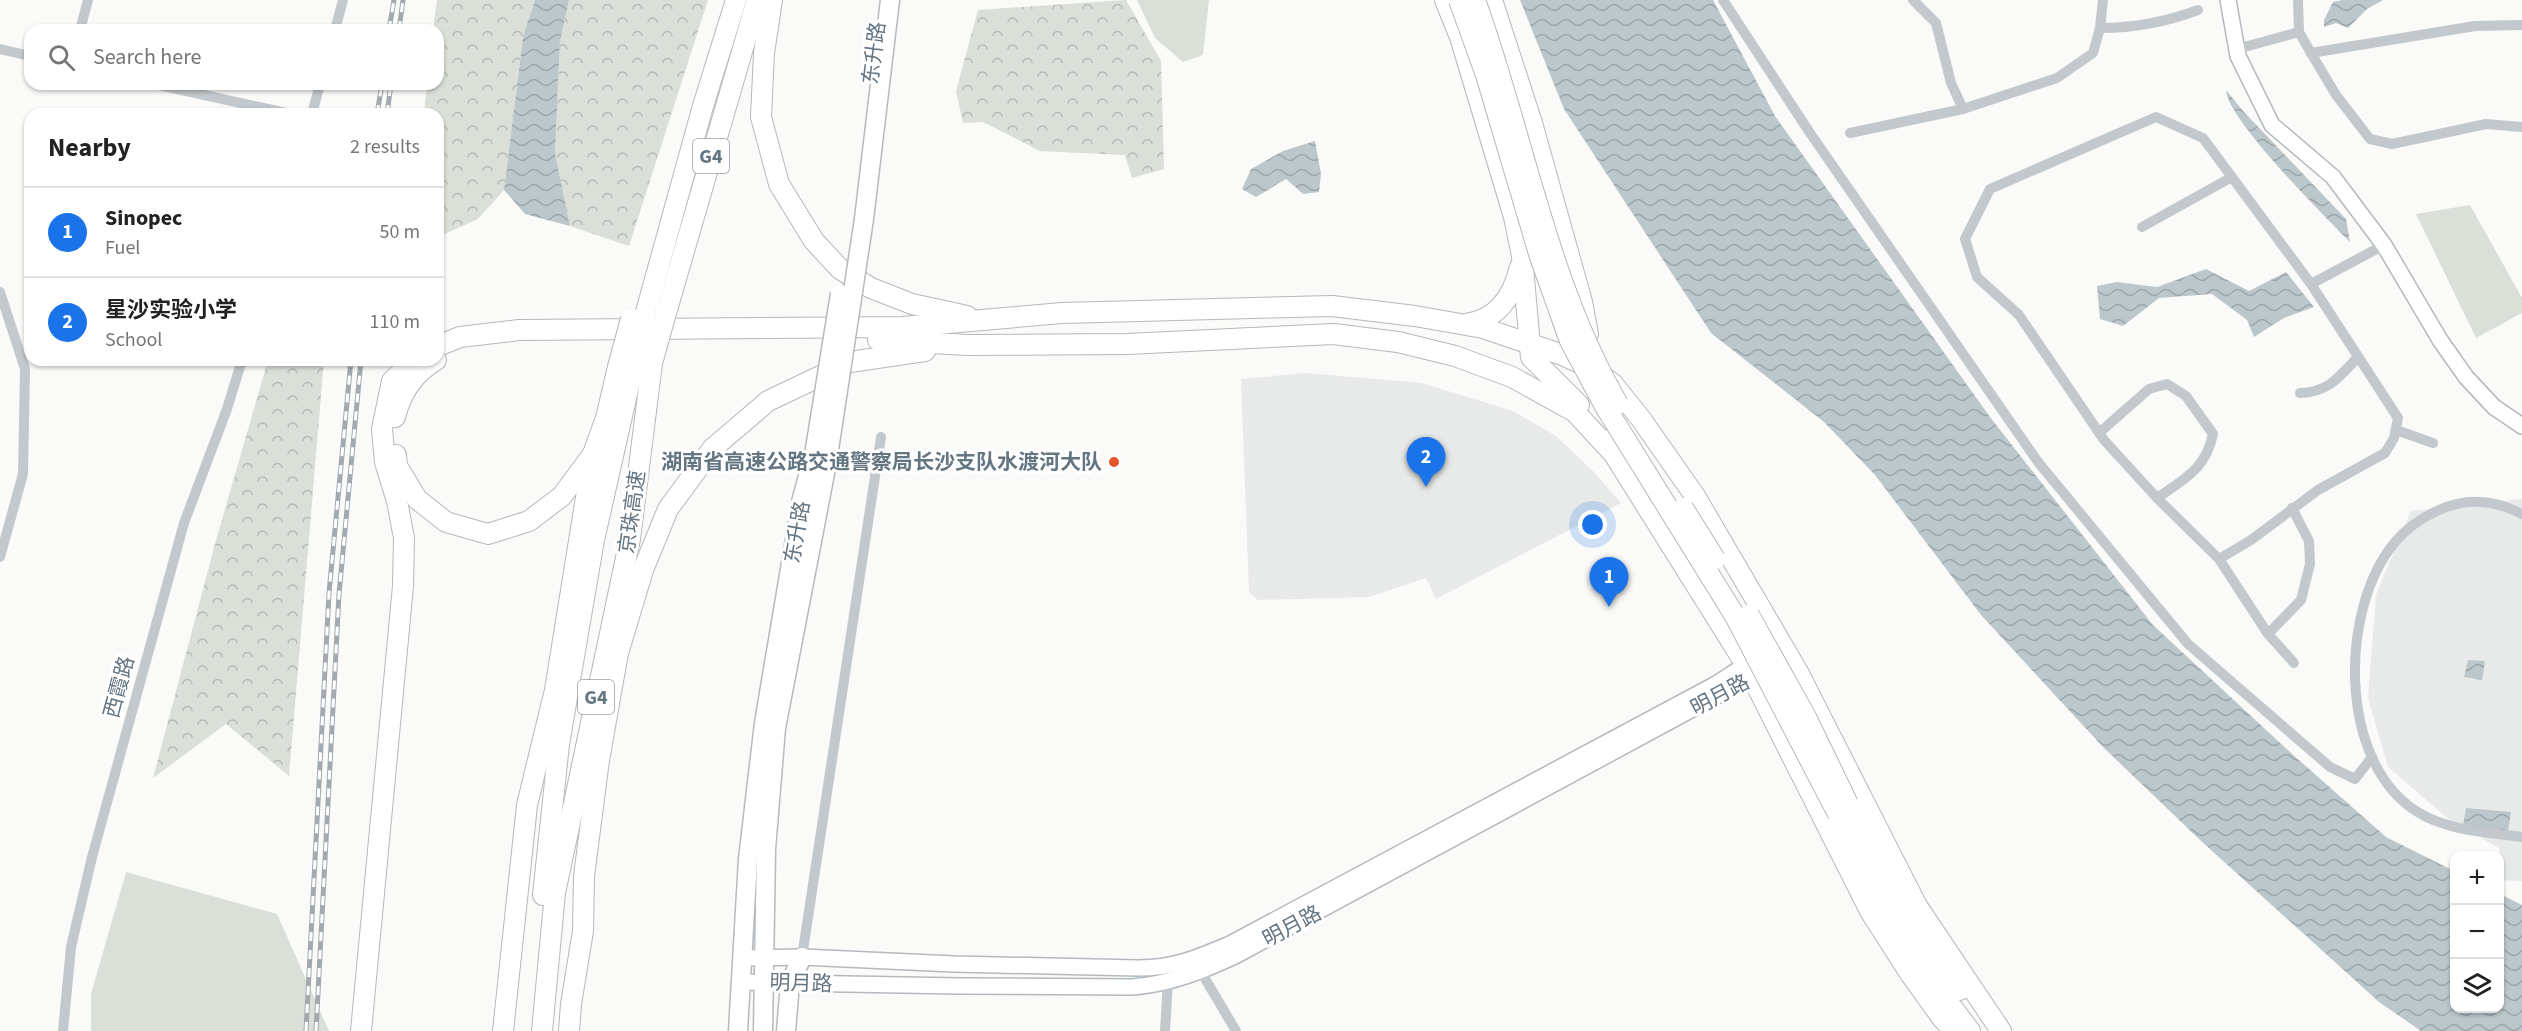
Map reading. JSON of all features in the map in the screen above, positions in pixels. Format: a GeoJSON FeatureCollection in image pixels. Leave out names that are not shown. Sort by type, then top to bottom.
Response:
{"type":"FeatureCollection","features":[{"type":"Feature","properties":{"kind":"highway","name":"京珠高速"},"geometry":{"type":"LineString","coordinates":[[542,1031],[555,893],[630,539],[634,364],[638,316],[736,0]]}},
{"type":"Feature","properties":{"kind":"highway","name":"京珠高速"},"geometry":{"type":"LineString","coordinates":[[529,1031],[559,744],[594,540],[634,364],[666,313],[757,0]]}},
{"type":"Feature","properties":{"kind":"highway"},"geometry":{"type":"LineString","coordinates":[[772,0],[764,52],[761,117],[779,184],[814,241],[840,269],[871,288],[912,304],[987,321]]}},
{"type":"Feature","properties":{"kind":"highway"},"geometry":{"type":"LineString","coordinates":[[1446,0],[1460,37],[1514,217],[1522,255],[1531,357],[1592,419],[1749,671],[1870,911],[1909,972],[1954,1031]]}},
{"type":"Feature","properties":{"kind":"highway"},"geometry":{"type":"LineString","coordinates":[[1459,0],[1486,75],[1540,257],[1570,341],[1606,408],[1735,616],[1887,884],[1939,966],[2000,1031]]}},
{"type":"Feature","properties":{"kind":"highway"},"geometry":{"type":"LineString","coordinates":[[1474,0],[1497,60],[1556,261],[1587,341],[1610,389],[1768,647],[1806,717],[1843,809],[1896,925],[1970,1031]]}},
{"type":"Feature","properties":{"kind":"highway"},"geometry":{"type":"LineString","coordinates":[[1492,0],[1532,123],[1582,302],[1593,369]]}},
{"type":"Feature","properties":{"kind":"highway"},"geometry":{"type":"LineString","coordinates":[[1466,324],[1479,322],[1500,308],[1517,277],[1522,255]]}},
{"type":"Feature","properties":{"kind":"highway"},"geometry":{"type":"LineString","coordinates":[[444,344],[460,337],[519,330],[902,327],[1062,313],[1332,306],[1466,324],[1529,343],[1593,369],[1613,384],[1634,410],[1695,496],[1785,650],[1917,906],[2000,1031]]}},
{"type":"Feature","properties":{"kind":"highway"},"geometry":{"type":"LineString","coordinates":[[444,355],[456,348],[498,341],[890,340],[968,345],[1127,344],[1333,334],[1398,342],[1455,356],[1512,377],[1575,412],[1611,451]]}},
{"type":"Feature","properties":{"kind":"highway"},"geometry":{"type":"LineString","coordinates":[[571,1004],[583,931],[584,876],[618,653],[643,570],[668,509],[714,448],[768,401],[850,362],[968,345]]}},
{"type":"Feature","properties":{"kind":"highway"},"geometry":{"type":"LineString","coordinates":[[503,1031],[527,805],[555,690],[593,454],[606,418],[634,364]]}},
{"type":"Feature","properties":{"kind":"highway"},"geometry":{"type":"LineString","coordinates":[[361,1031],[403,586],[404,538],[386,462],[382,429],[393,381],[409,366]]}},
{"type":"Feature","properties":{"kind":"highway"},"geometry":{"type":"LineString","coordinates":[[425,366],[400,397],[392,431],[397,466],[417,499],[446,522],[488,534],[529,521],[562,496],[593,454]]}},
{"type":"Feature","properties":{"kind":"highway"},"geometry":{"type":"LineString","coordinates":[[510,1031],[514,928],[553,745],[570,679]]}},
{"type":"Feature","properties":{"kind":"highway"},"geometry":{"type":"LineString","coordinates":[[569,1031],[573,937],[593,753],[592,714]]}},
{"type":"Feature","properties":{"kind":"main road","name":"东升路"},"geometry":{"type":"LineString","coordinates":[[858,217],[881,0]]}},
{"type":"Feature","properties":{"kind":"main road","name":"东升路"},"geometry":{"type":"LineString","coordinates":[[763,1031],[766,849],[776,728],[821,459],[891,0]]}},
{"type":"Feature","properties":{"kind":"main road"},"geometry":{"type":"LineString","coordinates":[[888,30],[897,0]]}},
{"type":"Feature","properties":{"kind":"main road","name":"东升路"},"geometry":{"type":"LineString","coordinates":[[738,1031],[748,859],[764,723],[802,498],[821,459]]}},
{"type":"Feature","properties":{"kind":"main road"},"geometry":{"type":"LineString","coordinates":[[786,1031],[790,983],[802,957]]}},
{"type":"Feature","properties":{"kind":"street"},"geometry":{"type":"LineString","coordinates":[[82,24],[88,0]]}},
{"type":"Feature","properties":{"kind":"street"},"geometry":{"type":"LineString","coordinates":[[337,24],[343,0]]}},
{"type":"Feature","properties":{"kind":"street"},"geometry":{"type":"LineString","coordinates":[[1724,0],[1827,158],[2038,462],[2188,644],[2330,767],[2355,779],[2372,757]]}},
{"type":"Feature","properties":{"kind":"street"},"geometry":{"type":"LineString","coordinates":[[1913,0],[1936,23],[1951,83],[1963,109]]}},
{"type":"Feature","properties":{"kind":"street"},"geometry":{"type":"LineString","coordinates":[[1850,133],[1963,109],[2057,78],[2093,53],[2100,28],[2103,0]]}},
{"type":"Feature","properties":{"kind":"street"},"geometry":{"type":"LineString","coordinates":[[2228,0],[2238,56],[2272,125],[2333,177],[2384,244],[2439,340],[2466,377],[2494,407],[2522,426]]}},
{"type":"Feature","properties":{"kind":"street"},"geometry":{"type":"LineString","coordinates":[[2298,0],[2299,32],[2336,95],[2370,138],[2392,144],[2486,124],[2522,127]]}},
{"type":"Feature","properties":{"kind":"street"},"geometry":{"type":"LineString","coordinates":[[2100,28],[2131,28],[2180,17],[2198,10]]}},
{"type":"Feature","properties":{"kind":"street"},"geometry":{"type":"LineString","coordinates":[[2311,52],[2475,26],[2522,25]]}},
{"type":"Feature","properties":{"kind":"street"},"geometry":{"type":"LineString","coordinates":[[2237,49],[2299,32]]}},
{"type":"Feature","properties":{"kind":"street"},"geometry":{"type":"LineString","coordinates":[[0,49],[24,55]]}},
{"type":"Feature","properties":{"kind":"street"},"geometry":{"type":"LineString","coordinates":[[181,90],[264,108]]}},
{"type":"Feature","properties":{"kind":"street"},"geometry":{"type":"LineString","coordinates":[[314,108],[318,90]]}},
{"type":"Feature","properties":{"kind":"street"},"geometry":{"type":"LineString","coordinates":[[2219,559],[2251,540],[2318,490],[2385,453],[2394,438],[2398,418],[2311,284],[2203,138],[2156,117],[1990,189],[1965,239],[1977,277],[2019,315],[2099,433],[2157,498],[2219,559],[2268,633],[2294,663]]}},
{"type":"Feature","properties":{"kind":"street"},"geometry":{"type":"LineString","coordinates":[[2142,227],[2232,177]]}},
{"type":"Feature","properties":{"kind":"street"},"geometry":{"type":"LineString","coordinates":[[2311,284],[2384,244]]}},
{"type":"Feature","properties":{"kind":"street"},"geometry":{"type":"LineString","coordinates":[[0,292],[24,366]]}},
{"type":"Feature","properties":{"kind":"street"},"geometry":{"type":"LineString","coordinates":[[2300,393],[2319,392],[2339,377],[2358,357]]}},
{"type":"Feature","properties":{"kind":"street"},"geometry":{"type":"LineString","coordinates":[[0,557],[23,474],[24,366]]}},
{"type":"Feature","properties":{"kind":"street","name":"西霞路"},"geometry":{"type":"LineString","coordinates":[[63,1031],[72,947],[92,857],[184,523],[227,409],[240,366]]}},
{"type":"Feature","properties":{"kind":"street"},"geometry":{"type":"LineString","coordinates":[[2099,433],[2149,389],[2167,384],[2186,396],[2213,434],[2210,449],[2199,468],[2157,498]]}},
{"type":"Feature","properties":{"kind":"street"},"geometry":{"type":"LineString","coordinates":[[2396,430],[2433,443]]}},
{"type":"Feature","properties":{"kind":"street"},"geometry":{"type":"LineString","coordinates":[[802,957],[880,437]]}},
{"type":"Feature","properties":{"kind":"street"},"geometry":{"type":"LineString","coordinates":[[2522,514],[2506,506],[2480,501],[2452,504],[2429,514],[2409,528],[2395,542],[2381,562],[2362,612],[2356,640],[2354,672],[2357,702],[2372,757],[2393,792],[2415,811],[2436,822],[2522,837]]}},
{"type":"Feature","properties":{"kind":"street"},"geometry":{"type":"LineString","coordinates":[[2268,633],[2301,600],[2310,564],[2309,541],[2292,508]]}},
{"type":"Feature","properties":{"kind":"street","name":"明月路"},"geometry":{"type":"LineString","coordinates":[[740,982],[1132,987],[1168,981],[1198,966],[1230,944],[1716,684],[1749,671],[1785,650]]}},
{"type":"Feature","properties":{"kind":"street","name":"明月路"},"geometry":{"type":"LineString","coordinates":[[741,958],[802,957],[977,965],[1155,968],[1176,964],[1198,966]]}},
{"type":"Feature","properties":{"kind":"street"},"geometry":{"type":"LineString","coordinates":[[1165,1031],[1168,981],[1176,964]]}},
{"type":"Feature","properties":{"kind":"street"},"geometry":{"type":"LineString","coordinates":[[1198,966],[1236,1031]]}},
{"type":"Feature","properties":{"kind":"shaded area"},"geometry":{"type":"Polygon","coordinates":[[[1306,373],[1422,383],[1513,411],[1556,436],[1594,472],[1621,503],[1436,599],[1426,578],[1369,597],[1258,600],[1249,592],[1241,379],[1306,373]]]}},
{"type":"Feature","properties":{"kind":"shaded area"},"geometry":{"type":"Polygon","coordinates":[[[2522,499],[2522,881],[2504,880],[2504,851],[2499,851],[2499,848],[2451,821],[2388,767],[2368,698],[2376,595],[2411,511],[2522,499]]]}},
{"type":"Feature","properties":{"kind":"green space"},"geometry":{"type":"Polygon","coordinates":[[[437,0],[535,0],[523,37],[504,190],[478,219],[444,234],[444,108],[425,108],[426,90],[444,90],[444,24],[434,24],[437,0]]]}},
{"type":"Feature","properties":{"kind":"green space"},"geometry":{"type":"Polygon","coordinates":[[[569,0],[708,0],[629,246],[570,226],[555,153],[560,42],[569,0]]]}},
{"type":"Feature","properties":{"kind":"green space"},"geometry":{"type":"Polygon","coordinates":[[[1126,0],[1161,61],[1164,169],[1132,178],[1125,155],[1040,151],[983,122],[963,123],[956,91],[978,10],[1126,0]]]}},
{"type":"Feature","properties":{"kind":"green space"},"geometry":{"type":"Polygon","coordinates":[[[1137,0],[1209,0],[1203,55],[1183,62],[1155,38],[1137,0]]]}},
{"type":"Feature","properties":{"kind":"green space"},"geometry":{"type":"Polygon","coordinates":[[[2470,205],[2522,298],[2522,313],[2476,338],[2416,214],[2470,205]]]}},
{"type":"Feature","properties":{"kind":"green space"},"geometry":{"type":"Polygon","coordinates":[[[266,366],[323,366],[289,776],[226,724],[153,778],[215,544],[266,366]]]}},
{"type":"Feature","properties":{"kind":"green space"},"geometry":{"type":"Polygon","coordinates":[[[126,872],[277,914],[329,1031],[91,1031],[91,994],[126,872]]]}},
{"type":"Feature","properties":{"kind":"water"},"geometry":{"type":"Polygon","coordinates":[[[535,0],[569,0],[560,42],[555,153],[570,226],[525,214],[504,190],[523,37],[535,0]]]}},
{"type":"Feature","properties":{"kind":"water"},"geometry":{"type":"Polygon","coordinates":[[[1520,0],[1713,0],[1775,116],[1990,417],[2153,625],[2291,753],[2386,837],[2450,869],[2450,1013],[2504,1013],[2504,896],[2522,905],[2522,1031],[2421,1031],[2379,1002],[2200,840],[2103,747],[1981,615],[1875,475],[1824,422],[1711,333],[1564,109],[1520,0]]]}},
{"type":"Feature","properties":{"kind":"water"},"geometry":{"type":"Polygon","coordinates":[[[2383,0],[2367,9],[2348,28],[2336,23],[2324,27],[2324,20],[2333,2],[2383,0]]]}},
{"type":"Feature","properties":{"kind":"water"},"geometry":{"type":"Polygon","coordinates":[[[2226,90],[2244,112],[2346,219],[2350,242],[2300,191],[2259,144],[2231,104],[2226,90]]]}},
{"type":"Feature","properties":{"kind":"water"},"geometry":{"type":"Polygon","coordinates":[[[1315,141],[1321,174],[1319,192],[1303,194],[1286,179],[1256,197],[1242,189],[1251,169],[1283,151],[1315,141]]]}},
{"type":"Feature","properties":{"kind":"water"},"geometry":{"type":"Polygon","coordinates":[[[2206,269],[2249,291],[2286,272],[2314,307],[2284,318],[2254,337],[2247,320],[2212,294],[2159,298],[2123,326],[2100,319],[2097,286],[2117,282],[2157,287],[2206,269]]]}},
{"type":"Feature","properties":{"kind":"water"},"geometry":{"type":"Polygon","coordinates":[[[2468,660],[2485,661],[2482,680],[2464,677],[2468,660]]]}},
{"type":"Feature","properties":{"kind":"water"},"geometry":{"type":"Polygon","coordinates":[[[2466,808],[2511,812],[2508,831],[2463,826],[2466,808]]]}},
{"type":"Feature","properties":{"kind":"railway"},"geometry":{"type":"LineString","coordinates":[[390,24],[394,0]]}},
{"type":"Feature","properties":{"kind":"railway"},"geometry":{"type":"LineString","coordinates":[[400,24],[403,0]]}},
{"type":"Feature","properties":{"kind":"railway"},"geometry":{"type":"LineString","coordinates":[[378,108],[381,90]]}},
{"type":"Feature","properties":{"kind":"railway"},"geometry":{"type":"LineString","coordinates":[[388,108],[390,90]]}},
{"type":"Feature","properties":{"kind":"railway"},"geometry":{"type":"LineString","coordinates":[[306,1031],[329,593],[350,366]]}},
{"type":"Feature","properties":{"kind":"railway"},"geometry":{"type":"LineString","coordinates":[[316,1031],[339,594],[360,366]]}},
{"type":"Feature","properties":{"kind":"place","name":"湖南省高速公路交通警察局长沙支队水渡河大队"},"geometry":{"type":"Point","coordinates":[1114,462]}},
{"type":"Feature","properties":{"kind":"place","name":"星沙实验小学"},"geometry":{"type":"Point","coordinates":[1426,487]}},
{"type":"Feature","properties":{"kind":"place","name":"Sinopec"},"geometry":{"type":"Point","coordinates":[1609,607]}}]}
